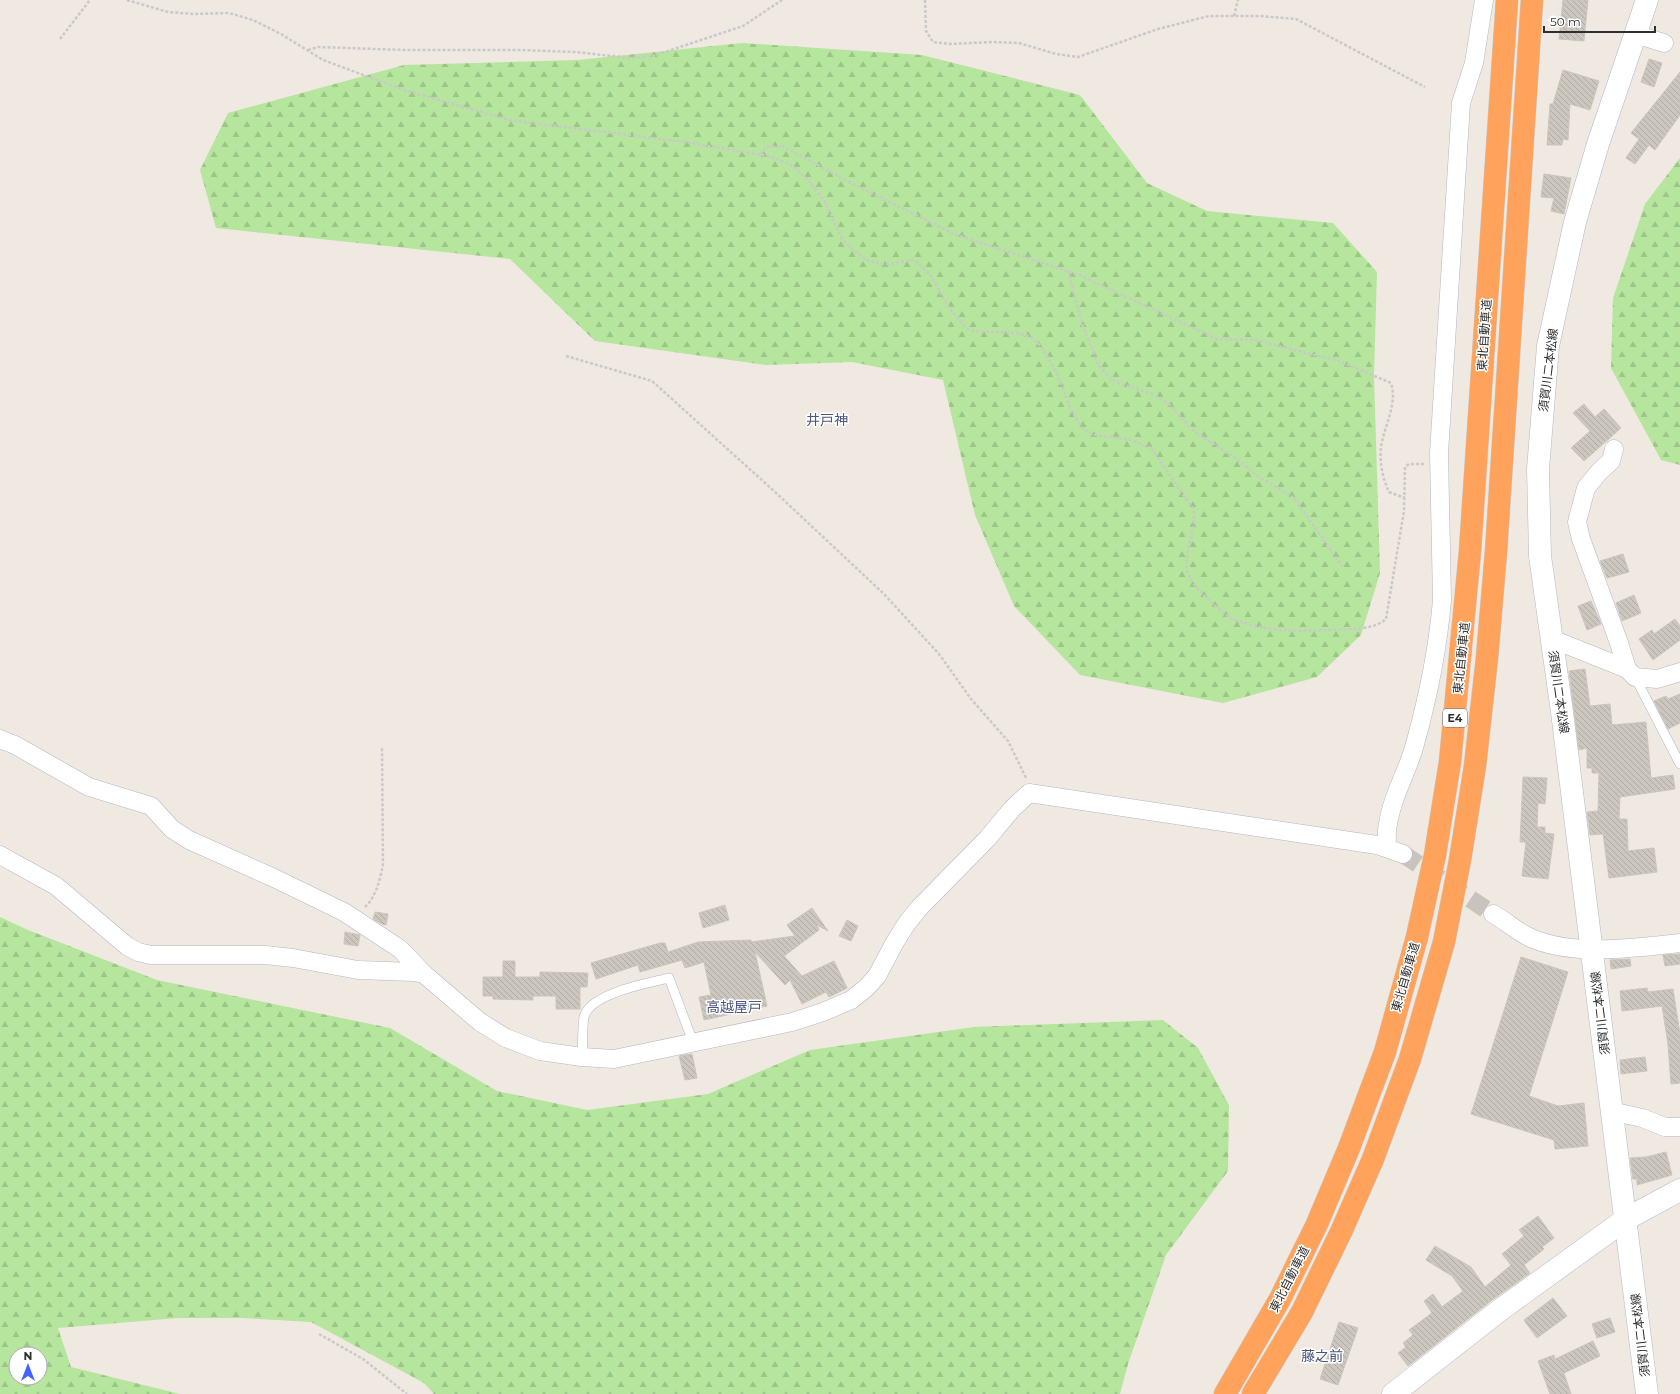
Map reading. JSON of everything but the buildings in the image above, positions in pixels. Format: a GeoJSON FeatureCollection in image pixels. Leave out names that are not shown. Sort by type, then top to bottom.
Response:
{"type":"FeatureCollection","features":[{"type":"Feature","properties":{"kind":"highway","name":"東北自動車道"},"geometry":{"type":"LineString","coordinates":[[1225,1394],[1280,1299],[1317,1224],[1349,1148],[1384,1052],[1417,937],[1435,856],[1450,762],[1469,567],[1507,0]]}},
{"type":"Feature","properties":{"kind":"highway","name":"E4"},"geometry":{"type":"LineString","coordinates":[[1253,1394],[1302,1312],[1341,1232],[1373,1159],[1410,1059],[1447,927],[1460,860],[1475,766],[1488,650],[1496,552],[1532,0]]}},
{"type":"Feature","properties":{"kind":"main road","name":"須賀川二本松線"},"geometry":{"type":"LineString","coordinates":[[1647,0],[1598,144],[1575,222],[1548,346],[1538,469],[1540,556],[1592,948],[1647,1394]]}},
{"type":"Feature","properties":{"kind":"main road"},"geometry":{"type":"LineString","coordinates":[[1393,1394],[1500,1310],[1626,1219],[1680,1190]]}},
{"type":"Feature","properties":{"kind":"street"},"geometry":{"type":"LineString","coordinates":[[0,739],[22,749],[89,788],[151,806],[172,828],[189,840],[274,878],[352,918],[400,949],[424,974],[480,1022],[506,1038],[540,1050],[582,1058],[614,1059],[792,1022],[823,1012],[851,1000],[877,976],[895,942],[920,907],[987,839],[1012,808],[1029,793],[1377,845],[1395,851],[1388,824],[1393,802],[1415,746],[1440,624],[1442,600],[1439,465],[1461,103],[1474,63],[1484,0]]}},
{"type":"Feature","properties":{"kind":"street"},"geometry":{"type":"LineString","coordinates":[[1635,34],[1664,43]]}},
{"type":"Feature","properties":{"kind":"street"},"geometry":{"type":"LineString","coordinates":[[1614,449],[1611,461],[1599,472],[1586,488],[1577,522],[1581,539],[1631,673]]}},
{"type":"Feature","properties":{"kind":"street"},"geometry":{"type":"LineString","coordinates":[[1552,639],[1631,673],[1657,679],[1680,672]]}},
{"type":"Feature","properties":{"kind":"street"},"geometry":{"type":"LineString","coordinates":[[0,855],[56,886],[127,946],[138,952],[151,955],[265,955],[293,958],[358,970],[414,972],[424,974]]}},
{"type":"Feature","properties":{"kind":"street"},"geometry":{"type":"LineString","coordinates":[[1493,914],[1506,921],[1514,929],[1530,938],[1554,946],[1613,949],[1680,943]]}},
{"type":"Feature","properties":{"kind":"street"},"geometry":{"type":"LineString","coordinates":[[1611,1111],[1642,1118],[1666,1127],[1680,1127]]}},
{"type":"Feature","properties":{"kind":"lane"},"geometry":{"type":"LineString","coordinates":[[1631,673],[1680,764]]}},
{"type":"Feature","properties":{"kind":"lane"},"geometry":{"type":"LineString","coordinates":[[582,1058],[584,1017],[588,1008],[602,998],[625,989],[670,978],[693,1042]]}},
{"type":"Feature","properties":{"kind":"path"},"geometry":{"type":"LineString","coordinates":[[60,39],[90,0]]}},
{"type":"Feature","properties":{"kind":"path"},"geometry":{"type":"LineString","coordinates":[[127,0],[168,12],[193,14],[229,13],[241,16],[253,20],[281,34],[323,60],[404,90],[509,120],[685,142],[768,156],[790,164],[809,180],[826,202],[843,240],[860,255],[869,261],[878,263],[891,264],[911,260],[917,262],[925,268],[932,277],[947,305],[966,328],[987,333],[1018,333],[1031,337],[1041,346],[1057,373],[1070,408],[1082,428],[1091,434],[1131,440],[1151,448],[1193,509],[1193,531],[1187,557],[1188,575],[1203,595],[1232,619],[1262,628],[1283,631],[1352,629],[1381,623],[1386,619],[1404,511],[1405,467],[1408,464],[1439,465]]}},
{"type":"Feature","properties":{"kind":"path"},"geometry":{"type":"LineString","coordinates":[[307,50],[318,47],[405,50],[521,50],[575,52],[632,58],[653,56],[743,26],[782,0]]}},
{"type":"Feature","properties":{"kind":"path"},"geometry":{"type":"LineString","coordinates":[[926,0],[926,31],[933,42],[950,44],[993,42],[1019,43],[1056,54],[1078,57],[1158,29],[1209,16],[1260,16],[1296,19],[1425,87]]}},
{"type":"Feature","properties":{"kind":"path"},"geometry":{"type":"LineString","coordinates":[[1234,16],[1238,0]]}},
{"type":"Feature","properties":{"kind":"path"},"geometry":{"type":"LineString","coordinates":[[759,155],[766,147],[782,146],[855,185],[954,234],[1079,275],[1217,340],[1255,340],[1342,362],[1391,383],[1395,394],[1381,448],[1384,480],[1389,492],[1405,498]]}},
{"type":"Feature","properties":{"kind":"path"},"geometry":{"type":"LineString","coordinates":[[1068,271],[1082,324],[1098,364],[1106,374],[1116,382],[1152,394],[1168,402],[1194,431],[1232,456],[1261,478],[1294,498],[1342,566]]}},
{"type":"Feature","properties":{"kind":"path"},"geometry":{"type":"LineString","coordinates":[[566,356],[652,381],[774,491],[878,589],[939,654],[970,699],[1008,741],[1027,780],[1029,793]]}},
{"type":"Feature","properties":{"kind":"path"},"geometry":{"type":"LineString","coordinates":[[352,918],[369,903],[378,884],[383,865],[382,746]]}},
{"type":"Feature","properties":{"kind":"path"},"geometry":{"type":"LineString","coordinates":[[319,1334],[363,1359],[407,1394]]}},
{"type":"Feature","properties":{"kind":"green space"},"geometry":{"type":"Polygon","coordinates":[[[742,43],[922,55],[1080,95],[1147,183],[1207,211],[1333,223],[1377,272],[1374,375],[1380,573],[1361,635],[1317,677],[1223,703],[1080,675],[1014,606],[975,515],[943,380],[852,362],[766,365],[595,341],[510,259],[216,228],[200,170],[228,113],[404,65],[578,60],[742,43]]]}},
{"type":"Feature","properties":{"kind":"green space"},"geometry":{"type":"Polygon","coordinates":[[[1680,158],[1680,465],[1661,460],[1611,368],[1613,298],[1645,204],[1680,158]]]}},
{"type":"Feature","properties":{"kind":"green space"},"geometry":{"type":"Polygon","coordinates":[[[0,917],[28,930],[157,980],[390,1028],[497,1091],[587,1110],[708,1094],[810,1050],[974,1027],[1163,1020],[1198,1048],[1229,1105],[1228,1171],[1166,1255],[1128,1364],[1120,1394],[434,1394],[424,1383],[311,1322],[241,1318],[178,1318],[58,1328],[71,1367],[180,1394],[0,1394],[0,917]]]}},
{"type":"Feature","properties":{"kind":"tunnel"},"geometry":{"type":"LineString","coordinates":[[1403,854],[1493,914]]}},
{"type":"Feature","properties":{"kind":"district","name":"井戸神"},"geometry":{"type":"Point","coordinates":[827,420]}},
{"type":"Feature","properties":{"kind":"district","name":"高越屋戸"},"geometry":{"type":"Point","coordinates":[734,1007]}},
{"type":"Feature","properties":{"kind":"district","name":"藤之前"},"geometry":{"type":"Point","coordinates":[1322,1356]}}]}
